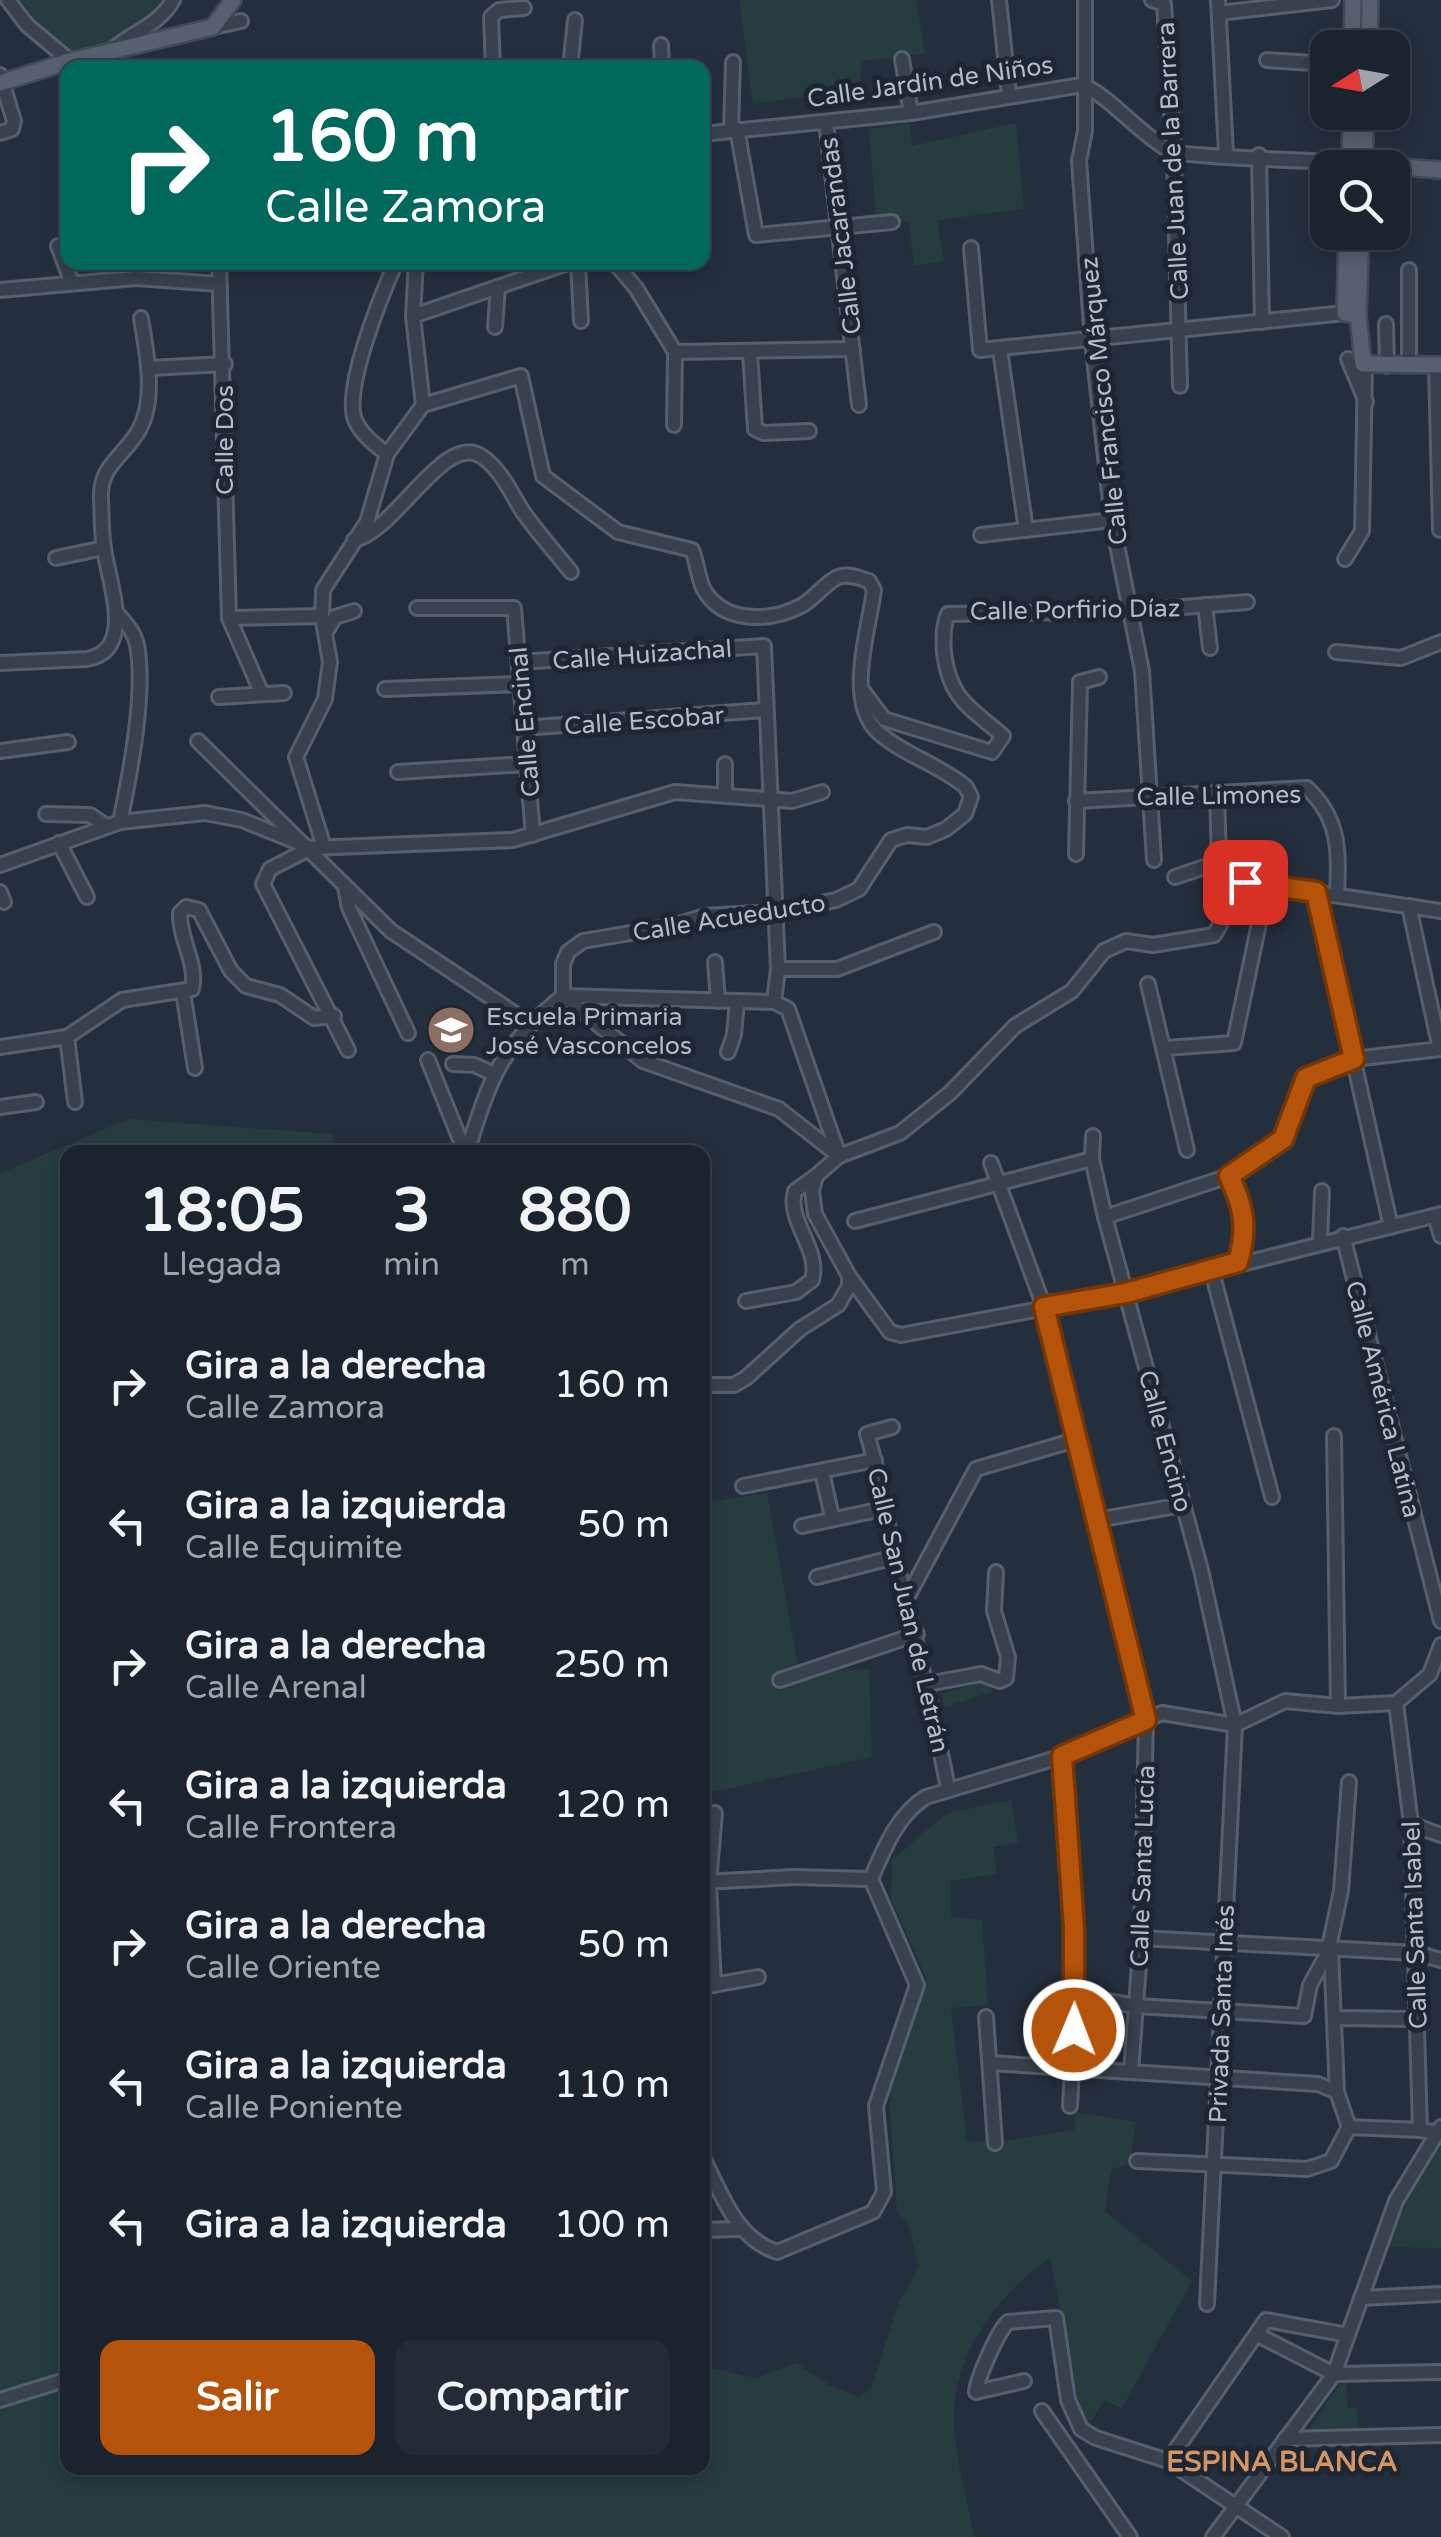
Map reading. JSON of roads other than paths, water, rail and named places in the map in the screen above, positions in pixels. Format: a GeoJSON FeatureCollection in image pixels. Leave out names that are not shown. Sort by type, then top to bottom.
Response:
{"type":"FeatureCollection","features":[{"type":"Feature","properties":{"kind":"main road"},"geometry":{"type":"LineString","coordinates":[[74,60],[94,55],[110,59],[213,27],[233,0]]}},
{"type":"Feature","properties":{"kind":"main road"},"geometry":{"type":"LineString","coordinates":[[1352,0],[1352,30]]}},
{"type":"Feature","properties":{"kind":"main road"},"geometry":{"type":"LineString","coordinates":[[1369,30],[1370,0]]}},
{"type":"Feature","properties":{"kind":"main road"},"geometry":{"type":"LineString","coordinates":[[1,81],[60,64]]}},
{"type":"Feature","properties":{"kind":"main road"},"geometry":{"type":"LineString","coordinates":[[1410,168],[1441,170]]}},
{"type":"Feature","properties":{"kind":"main road"},"geometry":{"type":"LineString","coordinates":[[1349,250],[1351,314],[1366,367],[1438,365]]}},
{"type":"Feature","properties":{"kind":"main road"},"geometry":{"type":"LineString","coordinates":[[1351,314],[1359,250]]}},
{"type":"Feature","properties":{"kind":"street"},"geometry":{"type":"LineString","coordinates":[[8,0],[27,24],[69,60]]}},
{"type":"Feature","properties":{"kind":"street"},"geometry":{"type":"LineString","coordinates":[[110,59],[137,30],[162,19],[173,0]]}},
{"type":"Feature","properties":{"kind":"street"},"geometry":{"type":"LineString","coordinates":[[999,0],[1010,94]]}},
{"type":"Feature","properties":{"kind":"street","name":"Calle Francisco Márquez"},"geometry":{"type":"LineString","coordinates":[[1084,0],[1085,131],[1079,161],[1092,340],[1112,520],[1142,671],[1154,860]]}},
{"type":"Feature","properties":{"kind":"street","name":"Calle Juan de la Barrera"},"geometry":{"type":"LineString","coordinates":[[1152,0],[1164,4],[1174,154],[1180,386]]}},
{"type":"Feature","properties":{"kind":"street"},"geometry":{"type":"LineString","coordinates":[[1226,154],[1218,6],[1332,0]]}},
{"type":"Feature","properties":{"kind":"street"},"geometry":{"type":"LineString","coordinates":[[492,60],[491,18],[499,10],[524,8]]}},
{"type":"Feature","properties":{"kind":"street"},"geometry":{"type":"LineString","coordinates":[[213,27],[241,20]]}},
{"type":"Feature","properties":{"kind":"street"},"geometry":{"type":"LineString","coordinates":[[571,60],[575,20]]}},
{"type":"Feature","properties":{"kind":"street"},"geometry":{"type":"LineString","coordinates":[[660,46],[661,60]]}},
{"type":"Feature","properties":{"kind":"street"},"geometry":{"type":"LineString","coordinates":[[902,59],[911,113]]}},
{"type":"Feature","properties":{"kind":"street"},"geometry":{"type":"LineString","coordinates":[[1267,60],[1310,63]]}},
{"type":"Feature","properties":{"kind":"street"},"geometry":{"type":"LineString","coordinates":[[733,62],[734,130],[756,235],[892,222]]}},
{"type":"Feature","properties":{"kind":"street"},"geometry":{"type":"LineString","coordinates":[[1,81],[6,131]]}},
{"type":"Feature","properties":{"kind":"street","name":"Calle Jardín de Niños"},"geometry":{"type":"LineString","coordinates":[[710,133],[911,113],[1010,94],[1082,86],[1098,91],[1130,125],[1174,154]]}},
{"type":"Feature","properties":{"kind":"street","name":"Calle Jacarandas"},"geometry":{"type":"LineString","coordinates":[[826,122],[859,405]]}},
{"type":"Feature","properties":{"kind":"street"},"geometry":{"type":"LineString","coordinates":[[1174,154],[1310,161]]}},
{"type":"Feature","properties":{"kind":"street"},"geometry":{"type":"LineString","coordinates":[[1258,156],[1262,322]]}},
{"type":"Feature","properties":{"kind":"street"},"geometry":{"type":"LineString","coordinates":[[58,246],[60,251]]}},
{"type":"Feature","properties":{"kind":"street"},"geometry":{"type":"LineString","coordinates":[[971,248],[980,350],[1351,314]]}},
{"type":"Feature","properties":{"kind":"street"},"geometry":{"type":"LineString","coordinates":[[67,270],[72,282]]}},
{"type":"Feature","properties":{"kind":"street"},"geometry":{"type":"LineString","coordinates":[[134,270],[136,278]]}},
{"type":"Feature","properties":{"kind":"street","name":"Calle Dos"},"geometry":{"type":"LineString","coordinates":[[219,270],[225,364],[224,537],[229,618],[262,694]]}},
{"type":"Feature","properties":{"kind":"street"},"geometry":{"type":"LineString","coordinates":[[387,454],[370,442],[355,419],[353,398],[378,302],[392,270]]}},
{"type":"Feature","properties":{"kind":"street"},"geometry":{"type":"LineString","coordinates":[[318,848],[296,757],[325,699],[330,662],[322,616],[324,590],[366,522],[387,454],[422,405],[412,316],[415,270]]}},
{"type":"Feature","properties":{"kind":"street"},"geometry":{"type":"LineString","coordinates":[[412,316],[550,270]]}},
{"type":"Feature","properties":{"kind":"street"},"geometry":{"type":"LineString","coordinates":[[575,270],[581,321]]}},
{"type":"Feature","properties":{"kind":"street"},"geometry":{"type":"LineString","coordinates":[[621,270],[675,352],[674,425]]}},
{"type":"Feature","properties":{"kind":"street"},"geometry":{"type":"LineString","coordinates":[[1409,270],[1409,364]]}},
{"type":"Feature","properties":{"kind":"street"},"geometry":{"type":"LineString","coordinates":[[0,290],[136,278],[219,284]]}},
{"type":"Feature","properties":{"kind":"street"},"geometry":{"type":"LineString","coordinates":[[496,327],[498,287]]}},
{"type":"Feature","properties":{"kind":"street"},"geometry":{"type":"LineString","coordinates":[[0,663],[87,659],[101,656],[110,647],[117,612],[104,548],[100,482],[105,468],[140,428],[150,368],[141,318]]}},
{"type":"Feature","properties":{"kind":"street"},"geometry":{"type":"LineString","coordinates":[[1386,324],[1387,366]]}},
{"type":"Feature","properties":{"kind":"street"},"geometry":{"type":"LineString","coordinates":[[675,352],[853,349]]}},
{"type":"Feature","properties":{"kind":"street"},"geometry":{"type":"LineString","coordinates":[[1000,350],[1026,530]]}},
{"type":"Feature","properties":{"kind":"street"},"geometry":{"type":"LineString","coordinates":[[750,353],[755,429],[764,433],[809,431]]}},
{"type":"Feature","properties":{"kind":"street"},"geometry":{"type":"LineString","coordinates":[[1348,359],[1368,404]]}},
{"type":"Feature","properties":{"kind":"street"},"geometry":{"type":"LineString","coordinates":[[150,368],[225,364]]}},
{"type":"Feature","properties":{"kind":"street"},"geometry":{"type":"LineString","coordinates":[[1438,365],[1440,530]]}},
{"type":"Feature","properties":{"kind":"street"},"geometry":{"type":"LineString","coordinates":[[1345,559],[1362,531],[1366,367]]}},
{"type":"Feature","properties":{"kind":"street","name":"Calle Acueducto"},"geometry":{"type":"LineString","coordinates":[[422,405],[521,376],[543,476],[618,532],[692,550],[703,588],[722,608],[748,618],[775,616],[802,606],[837,578],[869,581],[874,590],[861,688],[863,709],[878,732],[956,778],[966,787],[971,805],[946,829],[927,837],[907,835],[892,840],[859,890],[836,900],[775,912],[705,916],[672,926],[582,941],[568,952],[563,964],[563,996]]}},
{"type":"Feature","properties":{"kind":"street"},"geometry":{"type":"LineString","coordinates":[[354,540],[374,533],[440,464],[466,452],[480,454],[500,474],[572,572]]}},
{"type":"Feature","properties":{"kind":"street"},"geometry":{"type":"LineString","coordinates":[[981,535],[1112,520]]}},
{"type":"Feature","properties":{"kind":"street"},"geometry":{"type":"LineString","coordinates":[[56,558],[104,548]]}},
{"type":"Feature","properties":{"kind":"street","name":"Calle Porfirio Díaz"},"geometry":{"type":"LineString","coordinates":[[861,688],[884,718],[987,752],[1004,738],[950,686],[943,644],[946,615],[1133,611],[1248,602]]}},
{"type":"Feature","properties":{"kind":"street"},"geometry":{"type":"LineString","coordinates":[[1205,606],[1210,648]]}},
{"type":"Feature","properties":{"kind":"street","name":"Calle Encinal"},"geometry":{"type":"LineString","coordinates":[[417,608],[514,608],[533,835]]}},
{"type":"Feature","properties":{"kind":"street"},"geometry":{"type":"LineString","coordinates":[[325,633],[336,617],[354,611]]}},
{"type":"Feature","properties":{"kind":"street"},"geometry":{"type":"LineString","coordinates":[[113,824],[135,734],[138,660],[133,632],[117,612]]}},
{"type":"Feature","properties":{"kind":"street"},"geometry":{"type":"LineString","coordinates":[[229,618],[322,616]]}},
{"type":"Feature","properties":{"kind":"street"},"geometry":{"type":"LineString","coordinates":[[1336,652],[1401,658],[1441,642]]}},
{"type":"Feature","properties":{"kind":"street","name":"Calle Huizachal"},"geometry":{"type":"LineString","coordinates":[[519,662],[764,646],[764,710]]}},
{"type":"Feature","properties":{"kind":"street"},"geometry":{"type":"LineString","coordinates":[[1076,854],[1080,682],[1099,677]]}},
{"type":"Feature","properties":{"kind":"street"},"geometry":{"type":"LineString","coordinates":[[385,689],[520,684]]}},
{"type":"Feature","properties":{"kind":"street"},"geometry":{"type":"LineString","coordinates":[[219,696],[284,693]]}},
{"type":"Feature","properties":{"kind":"street"},"geometry":{"type":"LineString","coordinates":[[764,710],[778,969],[774,1002]]}},
{"type":"Feature","properties":{"kind":"street","name":"Calle Escobar"},"geometry":{"type":"LineString","coordinates":[[524,728],[764,710]]}},
{"type":"Feature","properties":{"kind":"street"},"geometry":{"type":"LineString","coordinates":[[198,741],[318,848],[345,888],[392,931],[529,1024]]}},
{"type":"Feature","properties":{"kind":"street"},"geometry":{"type":"LineString","coordinates":[[0,751],[68,742]]}},
{"type":"Feature","properties":{"kind":"street"},"geometry":{"type":"LineString","coordinates":[[398,772],[527,764]]}},
{"type":"Feature","properties":{"kind":"street"},"geometry":{"type":"LineString","coordinates":[[726,764],[726,795]]}},
{"type":"Feature","properties":{"kind":"street","name":"Calle Limones"},"geometry":{"type":"LineString","coordinates":[[1076,801],[1307,788],[1328,808],[1336,834],[1337,894]]}},
{"type":"Feature","properties":{"kind":"street"},"geometry":{"type":"LineString","coordinates":[[348,1050],[334,1016],[263,884],[270,869],[318,848],[513,840],[675,792],[792,801],[822,792]]}},
{"type":"Feature","properties":{"kind":"street"},"geometry":{"type":"LineString","coordinates":[[1175,877],[1219,862],[1217,792]]}},
{"type":"Feature","properties":{"kind":"street"},"geometry":{"type":"LineString","coordinates":[[0,865],[113,824],[205,813],[242,820],[318,848]]}},
{"type":"Feature","properties":{"kind":"street"},"geometry":{"type":"LineString","coordinates":[[46,814],[90,815],[113,824]]}},
{"type":"Feature","properties":{"kind":"street"},"geometry":{"type":"LineString","coordinates":[[59,843],[87,897]]}},
{"type":"Feature","properties":{"kind":"street"},"geometry":{"type":"LineString","coordinates":[[746,1301],[796,1292],[812,1280],[814,1262],[793,1202],[796,1191],[840,1156],[900,1132],[950,1093],[1015,1026],[1072,991],[1104,951],[1126,940],[1153,945],[1214,935],[1220,925],[1221,887],[1245,882],[1441,911]]}},
{"type":"Feature","properties":{"kind":"street"},"geometry":{"type":"LineString","coordinates":[[1166,1048],[1234,1043],[1267,885]]}},
{"type":"Feature","properties":{"kind":"street"},"geometry":{"type":"LineString","coordinates":[[345,888],[349,908],[408,1033]]}},
{"type":"Feature","properties":{"kind":"street"},"geometry":{"type":"LineString","coordinates":[[1316,892],[1392,1226]]}},
{"type":"Feature","properties":{"kind":"street"},"geometry":{"type":"LineString","coordinates":[[1105,1217],[1229,1176],[1283,1139],[1306,1078],[1354,1059],[1440,1049],[1409,906]]}},
{"type":"Feature","properties":{"kind":"street"},"geometry":{"type":"LineString","coordinates":[[0,1047],[67,1037],[122,1000],[183,992],[195,985],[180,927],[180,913],[186,908],[199,910],[231,970],[246,986],[280,994],[314,1018],[334,1016]]}},
{"type":"Feature","properties":{"kind":"street"},"geometry":{"type":"LineString","coordinates":[[778,969],[837,969],[934,932]]}},
{"type":"Feature","properties":{"kind":"street"},"geometry":{"type":"LineString","coordinates":[[715,962],[718,1000]]}},
{"type":"Feature","properties":{"kind":"street"},"geometry":{"type":"LineString","coordinates":[[1148,984],[1187,1150]]}},
{"type":"Feature","properties":{"kind":"street"},"geometry":{"type":"LineString","coordinates":[[183,992],[195,1068]]}},
{"type":"Feature","properties":{"kind":"street"},"geometry":{"type":"LineString","coordinates":[[563,996],[643,1061],[779,1109],[840,1156]]}},
{"type":"Feature","properties":{"kind":"street"},"geometry":{"type":"LineString","coordinates":[[468,1145],[492,1073],[529,1024],[563,996],[718,1000],[774,1002],[788,1009],[840,1156]]}},
{"type":"Feature","properties":{"kind":"street"},"geometry":{"type":"LineString","coordinates":[[728,1052],[734,1034],[736,1001]]}},
{"type":"Feature","properties":{"kind":"street"},"geometry":{"type":"LineString","coordinates":[[67,1037],[76,1102]]}},
{"type":"Feature","properties":{"kind":"street"},"geometry":{"type":"LineString","coordinates":[[428,1060],[463,1145]]}},
{"type":"Feature","properties":{"kind":"street"},"geometry":{"type":"LineString","coordinates":[[452,1064],[474,1065],[492,1073]]}},
{"type":"Feature","properties":{"kind":"street"},"geometry":{"type":"LineString","coordinates":[[0,1107],[36,1102]]}},
{"type":"Feature","properties":{"kind":"street","name":"Calle Encino"},"geometry":{"type":"LineString","coordinates":[[1093,1136],[1092,1160],[1105,1217],[1184,1505],[1235,1724]]}},
{"type":"Feature","properties":{"kind":"street"},"geometry":{"type":"LineString","coordinates":[[855,1221],[1092,1160]]}},
{"type":"Feature","properties":{"kind":"street","name":"Calle Santa Lucía"},"geometry":{"type":"LineString","coordinates":[[992,1163],[1044,1307],[1146,1720],[1141,1938],[1131,2072]]}},
{"type":"Feature","properties":{"kind":"street"},"geometry":{"type":"LineString","coordinates":[[816,1176],[812,1192],[816,1214],[849,1276],[895,1336],[1126,1293],[1438,1215],[1441,1236]]}},
{"type":"Feature","properties":{"kind":"street"},"geometry":{"type":"LineString","coordinates":[[1229,1176],[1244,1206],[1246,1236],[1238,1262]]}},
{"type":"Feature","properties":{"kind":"street"},"geometry":{"type":"LineString","coordinates":[[1320,1242],[1322,1191]]}},
{"type":"Feature","properties":{"kind":"street","name":"Calle América Latina"},"geometry":{"type":"LineString","coordinates":[[1343,1236],[1441,1620]]}},
{"type":"Feature","properties":{"kind":"street"},"geometry":{"type":"LineString","coordinates":[[1212,1272],[1272,1497]]}},
{"type":"Feature","properties":{"kind":"street"},"geometry":{"type":"LineString","coordinates":[[710,1386],[734,1385],[746,1378],[800,1329],[838,1304],[849,1286],[849,1276]]}},
{"type":"Feature","properties":{"kind":"street","name":"Calle San Juan de Letrán"},"geometry":{"type":"LineString","coordinates":[[892,1427],[866,1434],[917,1634],[948,1788]]}},
{"type":"Feature","properties":{"kind":"street"},"geometry":{"type":"LineString","coordinates":[[1334,1436],[1338,1706]]}},
{"type":"Feature","properties":{"kind":"street"},"geometry":{"type":"LineString","coordinates":[[907,1598],[976,1470],[1075,1440]]}},
{"type":"Feature","properties":{"kind":"street"},"geometry":{"type":"LineString","coordinates":[[743,1486],[875,1460]]}},
{"type":"Feature","properties":{"kind":"street"},"geometry":{"type":"LineString","coordinates":[[822,1472],[832,1517]]}},
{"type":"Feature","properties":{"kind":"street"},"geometry":{"type":"LineString","coordinates":[[1096,1520],[1184,1505]]}},
{"type":"Feature","properties":{"kind":"street"},"geometry":{"type":"LineString","coordinates":[[802,1526],[887,1508]]}},
{"type":"Feature","properties":{"kind":"street"},"geometry":{"type":"LineString","coordinates":[[817,1576],[895,1558]]}},
{"type":"Feature","properties":{"kind":"street"},"geometry":{"type":"LineString","coordinates":[[927,1684],[981,1674],[1000,1681],[1006,1678],[1008,1657],[994,1611],[996,1572]]}},
{"type":"Feature","properties":{"kind":"street"},"geometry":{"type":"LineString","coordinates":[[780,1680],[917,1634]]}},
{"type":"Feature","properties":{"kind":"street"},"geometry":{"type":"LineString","coordinates":[[710,2171],[740,2229],[758,2245],[777,2252],[873,2212],[884,2192],[876,2106],[918,1985],[870,1879],[890,1836],[908,1811],[948,1788],[1062,1756],[1162,1713],[1184,1713],[1235,1724],[1285,1700],[1338,1706],[1396,1703],[1430,1674],[1441,1645]]}},
{"type":"Feature","properties":{"kind":"street","name":"Calle Santa Isabel"},"geometry":{"type":"LineString","coordinates":[[1396,1703],[1411,1824],[1420,2130]]}},
{"type":"Feature","properties":{"kind":"street","name":"Privada Santa Inés"},"geometry":{"type":"LineString","coordinates":[[1207,2304],[1235,1724]]}},
{"type":"Feature","properties":{"kind":"street"},"geometry":{"type":"LineString","coordinates":[[1062,1756],[1076,1996],[1070,2106]]}},
{"type":"Feature","properties":{"kind":"street"},"geometry":{"type":"LineString","coordinates":[[1350,1782],[1341,1891],[1330,1948],[1337,2092],[1350,2127]]}},
{"type":"Feature","properties":{"kind":"street"},"geometry":{"type":"LineString","coordinates":[[710,1854],[716,1813]]}},
{"type":"Feature","properties":{"kind":"street"},"geometry":{"type":"LineString","coordinates":[[1411,1824],[1441,1835]]}},
{"type":"Feature","properties":{"kind":"street"},"geometry":{"type":"LineString","coordinates":[[710,1882],[794,1877],[870,1879]]}},
{"type":"Feature","properties":{"kind":"street"},"geometry":{"type":"LineString","coordinates":[[1141,1938],[1222,1939],[1416,1953],[1441,1960]]}},
{"type":"Feature","properties":{"kind":"street"},"geometry":{"type":"LineString","coordinates":[[1076,1996],[1137,2006],[1304,2016],[1310,1984],[1330,1948]]}},
{"type":"Feature","properties":{"kind":"street"},"geometry":{"type":"LineString","coordinates":[[710,1986],[758,1977]]}},
{"type":"Feature","properties":{"kind":"street"},"geometry":{"type":"LineString","coordinates":[[986,2017],[995,2143]]}},
{"type":"Feature","properties":{"kind":"street"},"geometry":{"type":"LineString","coordinates":[[1334,2018],[1416,2018]]}},
{"type":"Feature","properties":{"kind":"street"},"geometry":{"type":"LineString","coordinates":[[990,2064],[1318,2084],[1337,2092]]}},
{"type":"Feature","properties":{"kind":"street"},"geometry":{"type":"LineString","coordinates":[[1350,2127],[1440,2130]]}},
{"type":"Feature","properties":{"kind":"street"},"geometry":{"type":"LineString","coordinates":[[1136,2161],[1216,2167],[1318,2167],[1331,2160],[1350,2127]]}},
{"type":"Feature","properties":{"kind":"street"},"geometry":{"type":"LineString","coordinates":[[1214,2536],[1334,2374],[1396,2201],[1440,2130]]}},
{"type":"Feature","properties":{"kind":"street"},"geometry":{"type":"LineString","coordinates":[[710,2230],[740,2229]]}},
{"type":"Feature","properties":{"kind":"street"},"geometry":{"type":"LineString","coordinates":[[1361,2298],[1441,2294]]}},
{"type":"Feature","properties":{"kind":"street"},"geometry":{"type":"LineString","coordinates":[[1024,2381],[976,2392],[977,2379],[991,2358],[1002,2326],[1008,2322],[1056,2318],[1068,2400],[1081,2428],[1096,2438],[1168,2461],[1282,2537]]}},
{"type":"Feature","properties":{"kind":"street"},"geometry":{"type":"LineString","coordinates":[[1168,2461],[1266,2320],[1348,2334]]}},
{"type":"Feature","properties":{"kind":"street"},"geometry":{"type":"LineString","coordinates":[[1258,2335],[1334,2374],[1441,2372]]}},
{"type":"Feature","properties":{"kind":"street"},"geometry":{"type":"LineString","coordinates":[[0,2400],[60,2381]]}},
{"type":"Feature","properties":{"kind":"street"},"geometry":{"type":"LineString","coordinates":[[1042,2412],[1130,2537]]}},
{"type":"Feature","properties":{"kind":"street"},"geometry":{"type":"LineString","coordinates":[[1284,2438],[1441,2435]]}},
{"type":"Feature","properties":{"kind":"place","name":"Escuela Primaria José Vasconcelos"},"geometry":{"type":"Point","coordinates":[451,1030]}},
{"type":"Feature","properties":{"kind":"district","name":"ESPINA BLANCA"},"geometry":{"type":"Point","coordinates":[1282,2461]}}]}
